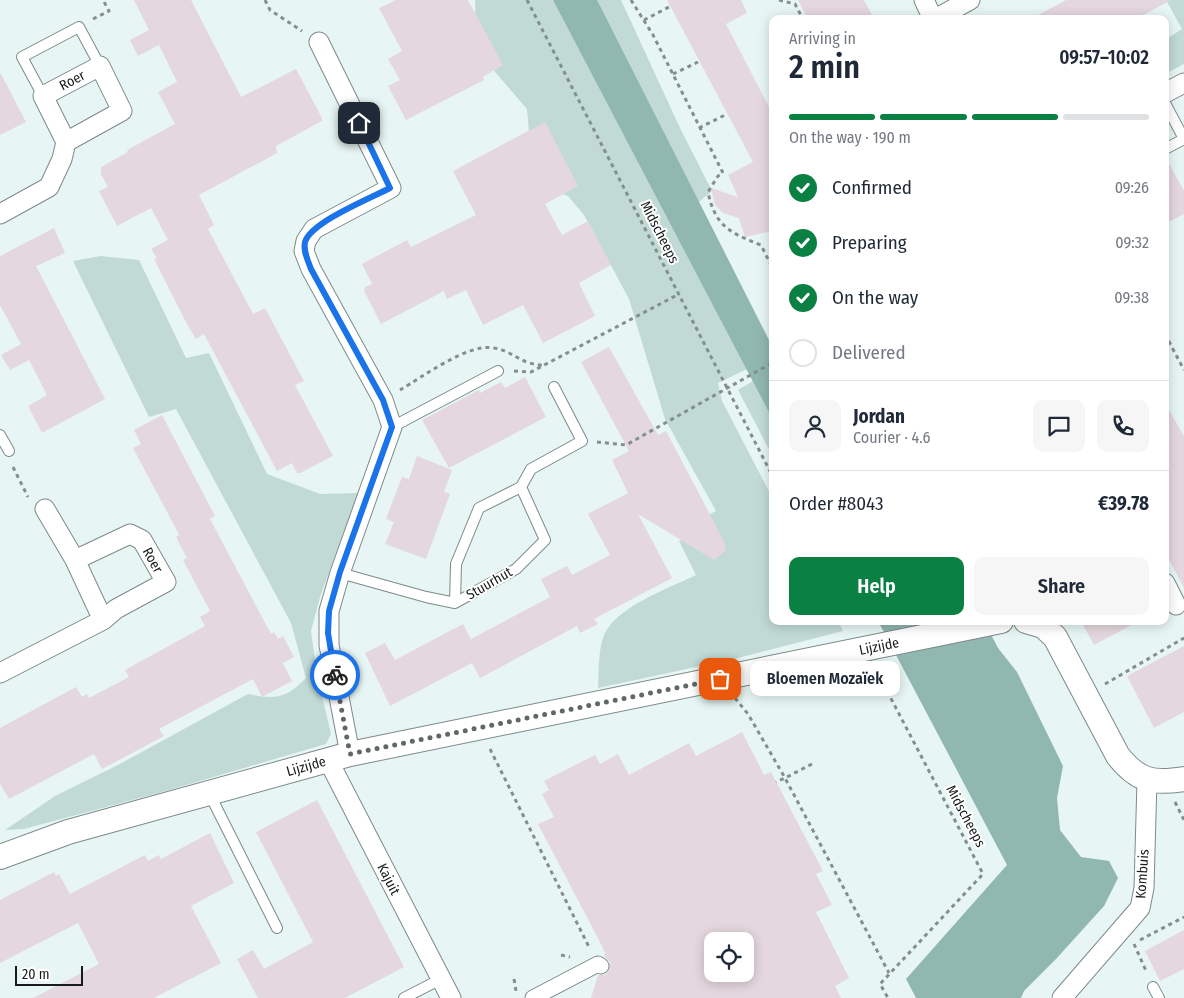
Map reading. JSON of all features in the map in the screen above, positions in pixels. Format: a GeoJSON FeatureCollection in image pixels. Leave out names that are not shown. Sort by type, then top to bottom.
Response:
{"type":"FeatureCollection","features":[{"type":"Feature","properties":{"kind":"street"},"geometry":{"type":"LineString","coordinates":[[924,0],[932,15]]}},
{"type":"Feature","properties":{"kind":"street"},"geometry":{"type":"LineString","coordinates":[[942,15],[970,0]]}},
{"type":"Feature","properties":{"kind":"street"},"geometry":{"type":"LineString","coordinates":[[319,42],[390,188],[314,229],[306,241],[304,251],[311,269],[383,400],[392,427],[340,572],[329,611],[328,633],[339,757]]}},
{"type":"Feature","properties":{"kind":"street","name":"Roer"},"geometry":{"type":"LineString","coordinates":[[100,66],[122,111],[66,142],[43,96],[100,66]]}},
{"type":"Feature","properties":{"kind":"street"},"geometry":{"type":"LineString","coordinates":[[1169,91],[1184,83]]}},
{"type":"Feature","properties":{"kind":"street"},"geometry":{"type":"LineString","coordinates":[[0,214],[49,188],[62,160],[66,142]]}},
{"type":"Feature","properties":{"kind":"street"},"geometry":{"type":"LineString","coordinates":[[45,509],[75,560],[104,620]]}},
{"type":"Feature","properties":{"kind":"street","name":"Roer"},"geometry":{"type":"LineString","coordinates":[[0,673],[104,620],[116,609],[166,582],[142,540],[130,534],[75,560]]}},
{"type":"Feature","properties":{"kind":"street"},"geometry":{"type":"LineString","coordinates":[[1169,591],[1176,605]]}},
{"type":"Feature","properties":{"kind":"street","name":"Lijzijde"},"geometry":{"type":"LineString","coordinates":[[0,857],[68,832],[339,757],[980,625]]}},
{"type":"Feature","properties":{"kind":"street"},"geometry":{"type":"LineString","coordinates":[[1040,625],[1055,637],[1087,694],[1118,756],[1131,772],[1147,780],[1164,782],[1184,779]]}},
{"type":"Feature","properties":{"kind":"street","name":"Kajuit"},"geometry":{"type":"LineString","coordinates":[[339,757],[451,998]]}},
{"type":"Feature","properties":{"kind":"street","name":"Kombuis"},"geometry":{"type":"LineString","coordinates":[[1062,998],[1128,937],[1140,908],[1144,888],[1147,780]]}},
{"type":"Feature","properties":{"kind":"street"},"geometry":{"type":"LineString","coordinates":[[533,998],[599,965]]}},
{"type":"Feature","properties":{"kind":"lane"},"geometry":{"type":"LineString","coordinates":[[43,96],[22,57],[79,27],[100,66]]}},
{"type":"Feature","properties":{"kind":"lane"},"geometry":{"type":"LineString","coordinates":[[1169,111],[1184,139],[1169,147]]}},
{"type":"Feature","properties":{"kind":"lane"},"geometry":{"type":"LineString","coordinates":[[392,427],[498,371]]}},
{"type":"Feature","properties":{"kind":"lane"},"geometry":{"type":"LineString","coordinates":[[521,488],[531,469],[582,441],[554,387]]}},
{"type":"Feature","properties":{"kind":"lane"},"geometry":{"type":"LineString","coordinates":[[0,434],[9,451]]}},
{"type":"Feature","properties":{"kind":"lane","name":"Stuurhut"},"geometry":{"type":"LineString","coordinates":[[340,572],[426,597],[455,603],[516,568],[545,540],[521,488],[479,508],[456,564],[455,603]]}},
{"type":"Feature","properties":{"kind":"lane"},"geometry":{"type":"LineString","coordinates":[[209,793],[276,928]]}},
{"type":"Feature","properties":{"kind":"lane"},"geometry":{"type":"LineString","coordinates":[[404,998],[441,978]]}},
{"type":"Feature","properties":{"kind":"lane"},"geometry":{"type":"LineString","coordinates":[[1153,987],[1158,998]]}},
{"type":"Feature","properties":{"kind":"path"},"geometry":{"type":"LineString","coordinates":[[79,27],[109,11],[104,0]]}},
{"type":"Feature","properties":{"kind":"path"},"geometry":{"type":"LineString","coordinates":[[265,0],[270,10],[319,42]]}},
{"type":"Feature","properties":{"kind":"path","name":"Midscheeps"},"geometry":{"type":"LineString","coordinates":[[526,0],[769,469]]}},
{"type":"Feature","properties":{"kind":"path"},"geometry":{"type":"LineString","coordinates":[[631,0],[644,20],[723,173],[718,176],[708,192],[712,210],[732,234],[761,245],[769,261]]}},
{"type":"Feature","properties":{"kind":"path"},"geometry":{"type":"LineString","coordinates":[[779,0],[795,4],[801,15]]}},
{"type":"Feature","properties":{"kind":"path"},"geometry":{"type":"LineString","coordinates":[[644,20],[669,7]]}},
{"type":"Feature","properties":{"kind":"path"},"geometry":{"type":"LineString","coordinates":[[672,74],[698,62]]}},
{"type":"Feature","properties":{"kind":"path"},"geometry":{"type":"LineString","coordinates":[[699,128],[725,115]]}},
{"type":"Feature","properties":{"kind":"path"},"geometry":{"type":"LineString","coordinates":[[498,371],[532,372],[679,294]]}},
{"type":"Feature","properties":{"kind":"path"},"geometry":{"type":"LineString","coordinates":[[1169,342],[1184,370]]}},
{"type":"Feature","properties":{"kind":"path"},"geometry":{"type":"LineString","coordinates":[[383,400],[475,348],[494,348],[523,362],[545,365]]}},
{"type":"Feature","properties":{"kind":"path"},"geometry":{"type":"LineString","coordinates":[[582,441],[626,445],[769,365]]}},
{"type":"Feature","properties":{"kind":"path"},"geometry":{"type":"LineString","coordinates":[[9,451],[7,456],[34,508],[45,509]]}},
{"type":"Feature","properties":{"kind":"path"},"geometry":{"type":"LineString","coordinates":[[1087,694],[1184,638]]}},
{"type":"Feature","properties":{"kind":"path","name":"Midscheeps"},"geometry":{"type":"LineString","coordinates":[[874,647],[983,874],[889,973]]}},
{"type":"Feature","properties":{"kind":"path"},"geometry":{"type":"LineString","coordinates":[[720,679],[748,714],[785,778],[889,973],[880,984],[888,998]]}},
{"type":"Feature","properties":{"kind":"path"},"geometry":{"type":"LineString","coordinates":[[480,728],[599,965]]}},
{"type":"Feature","properties":{"kind":"path"},"geometry":{"type":"LineString","coordinates":[[776,782],[812,764]]}},
{"type":"Feature","properties":{"kind":"path"},"geometry":{"type":"LineString","coordinates":[[1153,987],[1128,937],[1184,917]]}},
{"type":"Feature","properties":{"kind":"path"},"geometry":{"type":"LineString","coordinates":[[560,955],[599,965]]}},
{"type":"Feature","properties":{"kind":"shaded area"},"geometry":{"type":"Polygon","coordinates":[[[475,0],[621,0],[680,128],[712,191],[695,205],[670,218],[747,369],[718,383],[722,401],[769,491],[769,625],[840,625],[843,631],[738,658],[598,688],[600,650],[603,638],[609,627],[618,617],[643,600],[696,575],[679,541],[705,528],[700,519],[716,511],[665,419],[629,299],[584,215],[568,196],[559,193],[530,144],[527,109],[495,72],[476,34],[475,0]]]}},
{"type":"Feature","properties":{"kind":"shaded area"},"geometry":{"type":"Polygon","coordinates":[[[553,0],[597,0],[769,340],[769,412],[553,0]]]}},
{"type":"Feature","properties":{"kind":"shaded area"},"geometry":{"type":"Polygon","coordinates":[[[1166,0],[1184,0],[1184,64],[1169,72],[1169,37],[1182,29],[1166,0]]]}},
{"type":"Feature","properties":{"kind":"shaded area"},"geometry":{"type":"Polygon","coordinates":[[[101,256],[139,260],[186,358],[209,353],[267,474],[320,494],[358,493],[320,597],[311,631],[317,675],[331,734],[326,744],[166,791],[24,829],[5,830],[55,796],[118,765],[248,694],[266,697],[280,696],[293,690],[306,678],[291,623],[176,409],[149,417],[73,261],[101,256]]]}},
{"type":"Feature","properties":{"kind":"shaded area"},"geometry":{"type":"Polygon","coordinates":[[[753,381],[769,412],[769,449],[738,390],[753,381]]]}},
{"type":"Feature","properties":{"kind":"shaded area"},"geometry":{"type":"Polygon","coordinates":[[[880,625],[986,625],[998,648],[1017,672],[1063,766],[1057,798],[1060,830],[1081,857],[1109,861],[1118,878],[1104,906],[1024,991],[1021,998],[916,998],[906,979],[1007,865],[880,625]]]}},
{"type":"Feature","properties":{"kind":"building"},"geometry":{"type":"Polygon","coordinates":[[[134,0],[191,0],[241,97],[296,69],[322,118],[322,121],[276,146],[277,153],[199,195],[214,225],[208,229],[253,314],[265,308],[304,381],[295,385],[333,456],[300,473],[297,473],[292,463],[277,471],[204,334],[196,339],[188,326],[154,259],[157,258],[151,249],[168,240],[151,208],[117,226],[99,191],[108,187],[101,174],[101,167],[128,152],[127,150],[175,124],[158,92],[177,82],[159,45],[138,56],[130,40],[149,30],[134,0]]]}},
{"type":"Feature","properties":{"kind":"building"},"geometry":{"type":"Polygon","coordinates":[[[396,0],[468,0],[503,65],[483,77],[484,80],[406,120],[388,86],[400,80],[388,59],[402,51],[379,8],[396,0]]]}},
{"type":"Feature","properties":{"kind":"building"},"geometry":{"type":"Polygon","coordinates":[[[667,0],[741,0],[747,13],[726,24],[769,107],[769,232],[745,237],[739,218],[723,213],[715,205],[711,188],[738,197],[728,175],[753,162],[667,0]]]}},
{"type":"Feature","properties":{"kind":"building"},"geometry":{"type":"Polygon","coordinates":[[[798,0],[864,0],[872,15],[806,15],[798,0]]]}},
{"type":"Feature","properties":{"kind":"building"},"geometry":{"type":"Polygon","coordinates":[[[1066,0],[1171,0],[1143,15],[1038,15],[1066,0]]]}},
{"type":"Feature","properties":{"kind":"building"},"geometry":{"type":"Polygon","coordinates":[[[0,72],[26,122],[0,135],[0,72]]]}},
{"type":"Feature","properties":{"kind":"building"},"geometry":{"type":"Polygon","coordinates":[[[545,122],[578,186],[545,204],[562,235],[588,221],[611,265],[579,283],[595,316],[543,343],[523,305],[483,325],[466,290],[447,299],[444,291],[381,324],[364,291],[365,287],[372,284],[362,264],[407,240],[411,247],[476,215],[453,171],[545,122]]]}},
{"type":"Feature","properties":{"kind":"building"},"geometry":{"type":"Polygon","coordinates":[[[1169,163],[1184,191],[1184,214],[1169,222],[1169,163]]]}},
{"type":"Feature","properties":{"kind":"building"},"geometry":{"type":"Polygon","coordinates":[[[54,228],[65,253],[36,266],[105,399],[42,433],[28,406],[47,395],[29,360],[10,370],[1,355],[21,344],[0,305],[0,256],[54,228]]]}},
{"type":"Feature","properties":{"kind":"building"},"geometry":{"type":"Polygon","coordinates":[[[609,347],[658,435],[666,431],[726,545],[725,551],[714,560],[638,514],[672,578],[594,619],[598,624],[580,633],[577,626],[480,678],[472,663],[390,706],[365,653],[385,643],[395,660],[463,624],[471,639],[550,597],[541,579],[567,566],[572,575],[610,555],[588,514],[628,493],[612,460],[629,451],[581,362],[609,347]]]}},
{"type":"Feature","properties":{"kind":"building"},"geometry":{"type":"Polygon","coordinates":[[[525,377],[546,417],[449,468],[422,420],[479,390],[480,393],[501,382],[505,388],[525,377]]]}},
{"type":"Feature","properties":{"kind":"building"},"geometry":{"type":"Polygon","coordinates":[[[1169,410],[1184,436],[1184,588],[1169,560],[1169,410]]]}},
{"type":"Feature","properties":{"kind":"building"},"geometry":{"type":"Polygon","coordinates":[[[162,415],[215,516],[210,519],[271,634],[274,632],[278,639],[283,636],[294,657],[283,663],[292,681],[262,697],[253,679],[159,729],[164,736],[102,769],[94,754],[9,799],[0,784],[0,728],[76,687],[82,697],[87,694],[89,698],[129,677],[125,670],[205,626],[200,617],[210,611],[183,560],[187,558],[176,537],[179,535],[133,448],[141,444],[134,430],[162,415]]]}},
{"type":"Feature","properties":{"kind":"building"},"geometry":{"type":"Polygon","coordinates":[[[417,456],[452,470],[444,492],[450,494],[426,559],[385,544],[394,522],[386,519],[402,477],[409,479],[417,456]]]}},
{"type":"Feature","properties":{"kind":"building"},"geometry":{"type":"Polygon","coordinates":[[[1083,625],[1132,625],[1094,645],[1083,625]]]}},
{"type":"Feature","properties":{"kind":"building"},"geometry":{"type":"Polygon","coordinates":[[[1184,646],[1184,712],[1154,728],[1127,676],[1184,646]]]}},
{"type":"Feature","properties":{"kind":"building"},"geometry":{"type":"Polygon","coordinates":[[[742,732],[764,775],[771,772],[823,871],[816,874],[832,905],[816,912],[849,978],[835,986],[841,998],[591,998],[598,975],[605,975],[608,972],[610,962],[604,956],[605,953],[602,946],[538,824],[554,817],[542,794],[549,790],[544,781],[595,755],[600,764],[618,754],[629,775],[689,743],[696,756],[742,732]]]}},
{"type":"Feature","properties":{"kind":"building"},"geometry":{"type":"Polygon","coordinates":[[[317,800],[404,967],[345,998],[258,998],[237,959],[253,950],[264,969],[313,942],[256,832],[317,800]]]}},
{"type":"Feature","properties":{"kind":"building"},"geometry":{"type":"Polygon","coordinates":[[[210,833],[234,883],[191,906],[221,963],[154,998],[33,998],[99,964],[78,923],[0,963],[0,900],[54,872],[56,876],[59,874],[70,894],[145,855],[148,861],[159,855],[161,859],[210,833]]]}},
{"type":"Feature","properties":{"kind":"building"},"geometry":{"type":"Polygon","coordinates":[[[1184,930],[1184,969],[1160,981],[1145,951],[1184,930]]]}},
{"type":"Feature","properties":{"kind":"way so far"},"geometry":{"type":"LineString","coordinates":[[335,675],[350,754],[720,679]]}},
{"type":"Feature","properties":{"kind":"place","name":"Bloemen Mozaïek"},"geometry":{"type":"Point","coordinates":[720,679]}},
{"type":"Feature","properties":{"kind":"route"},"geometry":{"type":"LineString","coordinates":[[335,675],[329,645],[329,611],[340,572],[392,427],[383,400],[311,269],[304,251],[306,241],[314,229],[390,188],[359,123]]}}]}
